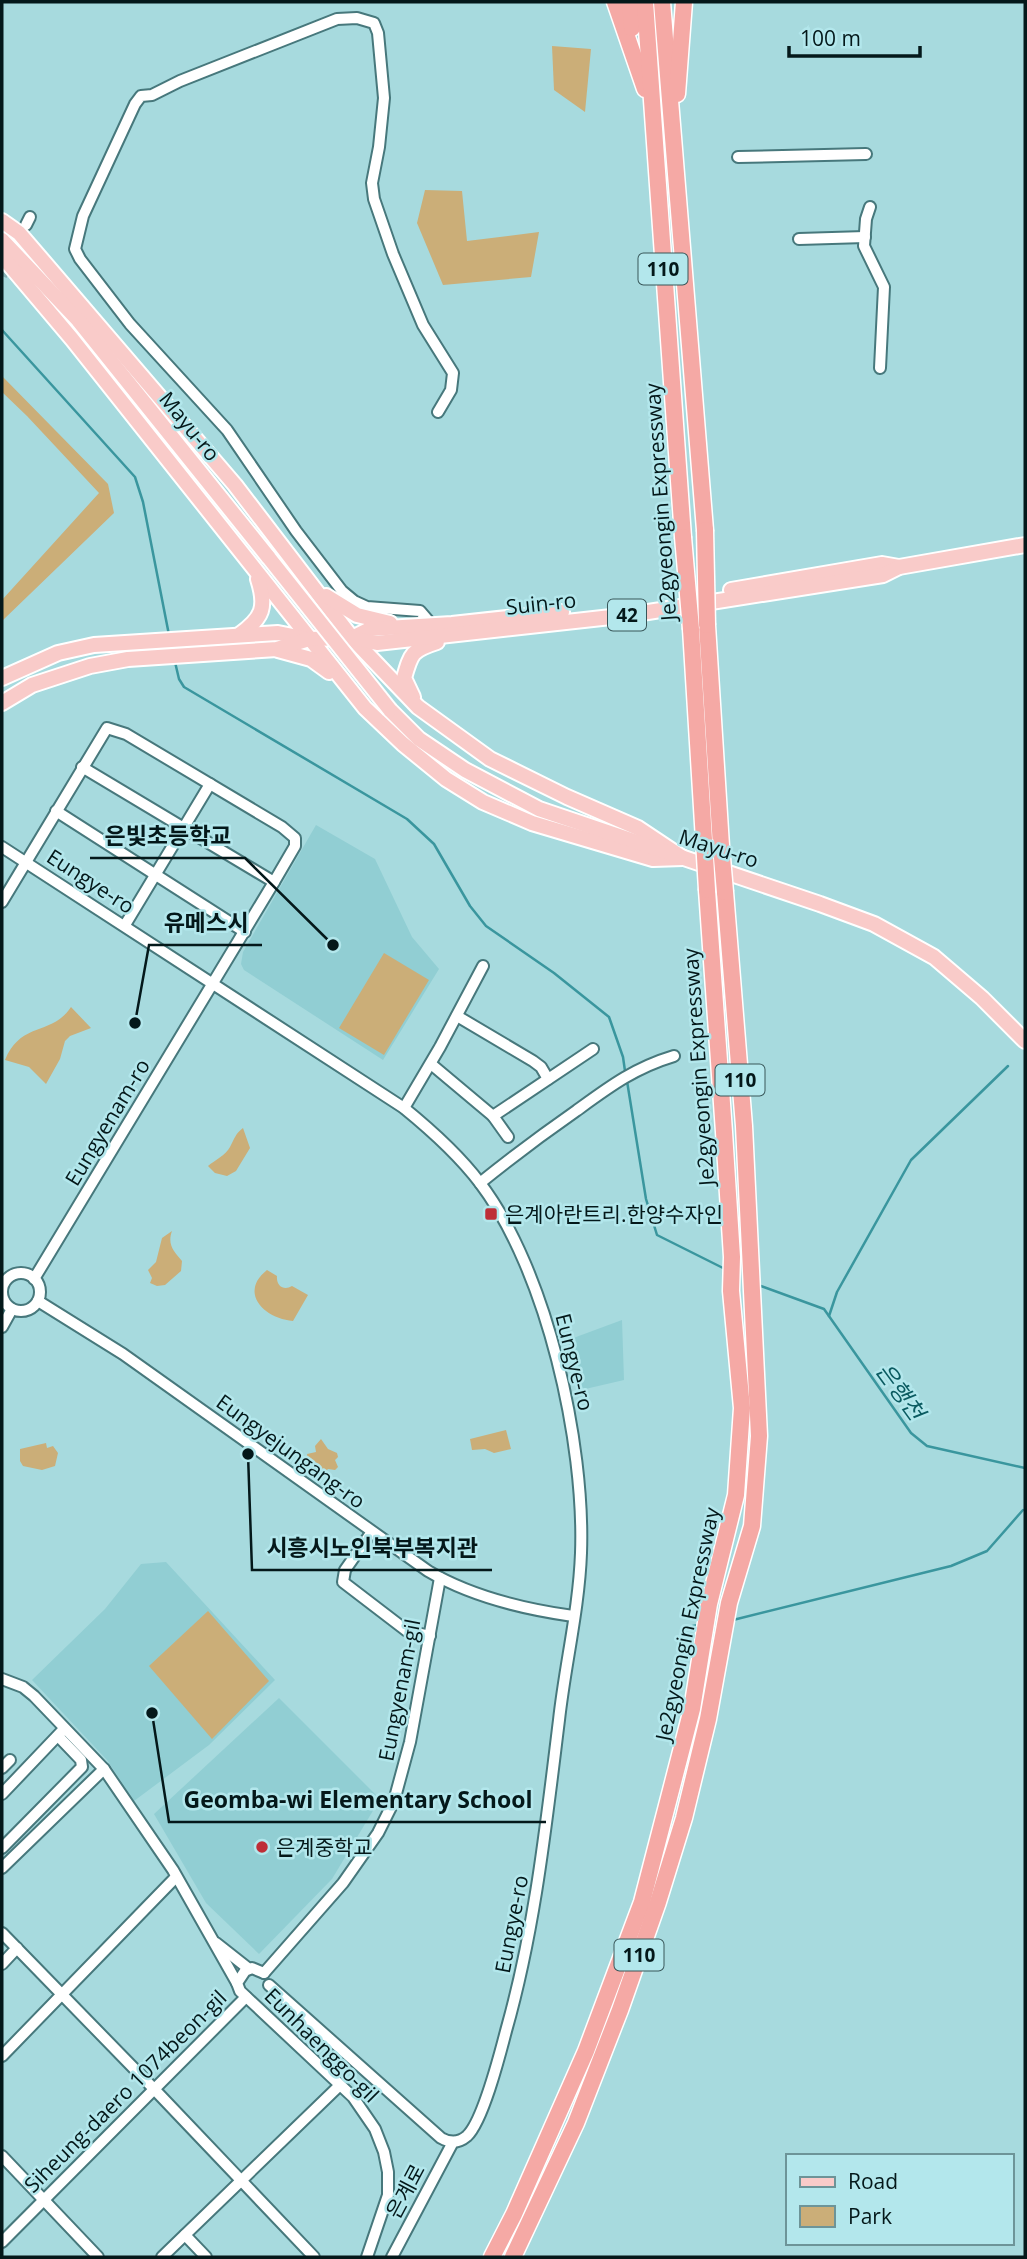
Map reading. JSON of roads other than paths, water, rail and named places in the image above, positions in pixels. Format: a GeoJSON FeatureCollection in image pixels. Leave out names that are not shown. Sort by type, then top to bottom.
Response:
{"type":"FeatureCollection","features":[{"type":"Feature","properties":{"kind":"highway"},"geometry":{"type":"LineString","coordinates":[[615,2],[651,108]]}},
{"type":"Feature","properties":{"kind":"highway"},"geometry":{"type":"LineString","coordinates":[[630,2],[634,58]]}},
{"type":"Feature","properties":{"kind":"highway","name":"Je2gyeongin Expressway"},"geometry":{"type":"LineString","coordinates":[[492,2257],[514,2214],[586,2051],[642,1902],[692,1709],[709,1604],[737,1482],[742,1408],[731,1291],[732,1257],[691,629],[645,2]]}},
{"type":"Feature","properties":{"kind":"highway","name":"Je2gyeongin Expressway"},"geometry":{"type":"LineString","coordinates":[[513,2257],[576,2123],[620,2010],[684,1818],[705,1731],[729,1603],[752,1526],[759,1436],[744,1126],[721,846],[707,625],[705,530],[662,2]]}},
{"type":"Feature","properties":{"kind":"highway"},"geometry":{"type":"LineString","coordinates":[[673,138],[684,2]]}},
{"type":"Feature","properties":{"kind":"main road"},"geometry":{"type":"LineString","coordinates":[[2,221],[19,233],[82,305],[235,485],[352,638],[419,707],[490,759],[566,797],[638,828],[682,858]]}},
{"type":"Feature","properties":{"kind":"main road","name":"Mayu-ro"},"geometry":{"type":"LineString","coordinates":[[2,240],[78,320],[390,710],[419,740],[465,770],[539,809],[874,924],[934,957],[982,998],[1025,1041]]}},
{"type":"Feature","properties":{"kind":"main road"},"geometry":{"type":"LineString","coordinates":[[2,256],[72,339],[365,708],[403,744],[446,779],[483,802],[532,823],[653,859],[682,858]]}},
{"type":"Feature","properties":{"kind":"main road","name":"Suin-ro"},"geometry":{"type":"LineString","coordinates":[[2,678],[58,653],[94,645],[278,633],[309,639],[352,638],[377,643],[666,609],[883,575],[899,567],[1025,545]]}},
{"type":"Feature","properties":{"kind":"main road","name":"Suin-ro"},"geometry":{"type":"LineString","coordinates":[[352,638],[370,629],[631,605],[882,564],[899,567]]}},
{"type":"Feature","properties":{"kind":"main road"},"geometry":{"type":"LineString","coordinates":[[238,636],[255,624],[261,612],[264,598],[254,568]]}},
{"type":"Feature","properties":{"kind":"main road"},"geometry":{"type":"LineString","coordinates":[[316,589],[357,615],[405,627]]}},
{"type":"Feature","properties":{"kind":"main road"},"geometry":{"type":"LineString","coordinates":[[419,707],[404,678],[410,657],[418,648],[471,632]]}},
{"type":"Feature","properties":{"kind":"main road","name":"Suin-ro"},"geometry":{"type":"LineString","coordinates":[[2,703],[32,685],[90,666],[128,659],[277,649],[309,639]]}},
{"type":"Feature","properties":{"kind":"main road"},"geometry":{"type":"LineString","coordinates":[[277,649],[311,659],[353,692]]}},
{"type":"Feature","properties":{"kind":"street"},"geometry":{"type":"LineString","coordinates":[[432,625],[421,611],[367,607],[342,591],[296,531],[227,430],[130,324],[80,259],[75,249],[83,216],[110,162],[124,126],[141,96],[152,95],[180,81],[337,19],[358,18],[374,23],[378,33],[384,98],[372,183],[374,199],[396,263],[423,325],[453,373],[451,390],[439,412]]}},
{"type":"Feature","properties":{"kind":"street"},"geometry":{"type":"LineString","coordinates":[[738,157],[866,154]]}},
{"type":"Feature","properties":{"kind":"street"},"geometry":{"type":"LineString","coordinates":[[870,207],[866,219],[864,246],[884,287],[880,368]]}},
{"type":"Feature","properties":{"kind":"street"},"geometry":{"type":"LineString","coordinates":[[799,239],[865,237]]}},
{"type":"Feature","properties":{"kind":"street"},"geometry":{"type":"LineString","coordinates":[[2,902],[107,728],[127,734],[210,784],[125,925]]}},
{"type":"Feature","properties":{"kind":"street"},"geometry":{"type":"LineString","coordinates":[[82,767],[274,882]]}},
{"type":"Feature","properties":{"kind":"street","name":"Eungyenam-ro"},"geometry":{"type":"LineString","coordinates":[[34,1279],[295,846],[295,838],[210,784]]}},
{"type":"Feature","properties":{"kind":"street"},"geometry":{"type":"LineString","coordinates":[[56,811],[245,932]]}},
{"type":"Feature","properties":{"kind":"street","name":"Eungye-ro"},"geometry":{"type":"LineString","coordinates":[[2,847],[404,1108],[443,1143],[480,1183],[508,1228],[530,1274],[551,1343],[574,1437],[582,1523],[579,1585],[545,1840],[517,1993],[476,2121],[466,2136],[453,2142]]}},
{"type":"Feature","properties":{"kind":"street"},"geometry":{"type":"LineString","coordinates":[[404,1108],[431,1064],[483,966]]}},
{"type":"Feature","properties":{"kind":"street"},"geometry":{"type":"LineString","coordinates":[[457,1016],[533,1061],[541,1067],[548,1079]]}},
{"type":"Feature","properties":{"kind":"street"},"geometry":{"type":"LineString","coordinates":[[493,1116],[593,1049]]}},
{"type":"Feature","properties":{"kind":"street"},"geometry":{"type":"LineString","coordinates":[[480,1183],[530,1143],[626,1076],[646,1064],[674,1056]]}},
{"type":"Feature","properties":{"kind":"street"},"geometry":{"type":"LineString","coordinates":[[431,1064],[493,1116],[508,1137]]}},
{"type":"Feature","properties":{"kind":"street"},"geometry":{"type":"LineString","coordinates":[[19,1274],[34,1279],[39,1290],[38,1301],[30,1309],[12,1309],[2,1294],[4,1281],[19,1274]]}},
{"type":"Feature","properties":{"kind":"street","name":"Eungyejungang-ro"},"geometry":{"type":"LineString","coordinates":[[38,1301],[123,1354],[371,1533],[440,1578],[505,1602],[573,1616]]}},
{"type":"Feature","properties":{"kind":"street"},"geometry":{"type":"LineString","coordinates":[[2,1327],[12,1309]]}},
{"type":"Feature","properties":{"kind":"street"},"geometry":{"type":"LineString","coordinates":[[371,1533],[345,1570],[343,1582],[407,1631],[430,1636]]}},
{"type":"Feature","properties":{"kind":"street","name":"Eungyenam-gil"},"geometry":{"type":"LineString","coordinates":[[264,1973],[343,1882],[378,1833],[394,1801],[403,1773],[440,1578]]}},
{"type":"Feature","properties":{"kind":"street","name":"Eunhaenggo-gil"},"geometry":{"type":"LineString","coordinates":[[4,1684],[23,1687],[34,1696],[62,1732],[104,1769],[176,1877],[240,1991],[338,2086],[353,2097],[375,2129],[384,2152],[388,2195],[367,2257]]}},
{"type":"Feature","properties":{"kind":"street"},"geometry":{"type":"LineString","coordinates":[[2,1794],[62,1732],[81,1760],[82,1767],[2,1848]]}},
{"type":"Feature","properties":{"kind":"street"},"geometry":{"type":"LineString","coordinates":[[2,1868],[104,1769]]}},
{"type":"Feature","properties":{"kind":"street"},"geometry":{"type":"LineString","coordinates":[[2,2056],[176,1877]]}},
{"type":"Feature","properties":{"kind":"street"},"geometry":{"type":"LineString","coordinates":[[2,1933],[314,2257]]}},
{"type":"Feature","properties":{"kind":"street","name":"Eunhaenggo-gil"},"geometry":{"type":"LineString","coordinates":[[211,1939],[248,1969]]}},
{"type":"Feature","properties":{"kind":"street"},"geometry":{"type":"LineString","coordinates":[[2,1964],[17,1948]]}},
{"type":"Feature","properties":{"kind":"street","name":"Eunhaenggo-gil"},"geometry":{"type":"LineString","coordinates":[[237,1983],[248,1969],[257,1968],[264,1973]]}},
{"type":"Feature","properties":{"kind":"street"},"geometry":{"type":"LineString","coordinates":[[264,1973],[269,1985],[441,2138],[453,2142]]}},
{"type":"Feature","properties":{"kind":"street"},"geometry":{"type":"LineString","coordinates":[[249,1999],[262,1996],[269,1985]]}},
{"type":"Feature","properties":{"kind":"street","name":"Siheung-daero 1074beon-gil"},"geometry":{"type":"LineString","coordinates":[[2,2242],[249,1999]]}},
{"type":"Feature","properties":{"kind":"street"},"geometry":{"type":"LineString","coordinates":[[162,2257],[338,2086]]}},
{"type":"Feature","properties":{"kind":"street","name":"은계로"},"geometry":{"type":"LineString","coordinates":[[392,2257],[453,2142]]}},
{"type":"Feature","properties":{"kind":"street"},"geometry":{"type":"LineString","coordinates":[[2,2156],[98,2257]]}},
{"type":"Feature","properties":{"kind":"street"},"geometry":{"type":"LineString","coordinates":[[185,2235],[205,2257]]}},
{"type":"Feature","properties":{"kind":"waterway"},"geometry":{"type":"LineString","coordinates":[[2,330],[135,477],[143,502],[169,635]]}},
{"type":"Feature","properties":{"kind":"waterway"},"geometry":{"type":"LineString","coordinates":[[175,662],[184,687],[407,819],[434,844],[470,906],[486,926],[554,973],[609,1017],[625,1071]]}},
{"type":"Feature","properties":{"kind":"waterway"},"geometry":{"type":"LineString","coordinates":[[829,1316],[837,1292],[911,1160],[1008,1066]]}},
{"type":"Feature","properties":{"kind":"waterway"},"geometry":{"type":"LineString","coordinates":[[627,1081],[646,1199],[657,1235],[727,1270]]}},
{"type":"Feature","properties":{"kind":"waterway","name":"은행천"},"geometry":{"type":"LineString","coordinates":[[758,1285],[824,1309],[911,1433],[927,1446],[1025,1468]]}},
{"type":"Feature","properties":{"kind":"waterway"},"geometry":{"type":"LineString","coordinates":[[733,1620],[951,1566],[987,1551],[1023,1510]]}},
{"type":"Feature","properties":{"kind":"waterway"},"geometry":{"type":"LineString","coordinates":[[688,1627],[698,1625]]}},
{"type":"Feature","properties":{"kind":"tunnel"},"geometry":{"type":"LineString","coordinates":[[2,276],[23,231]]}},
{"type":"Feature","properties":{"kind":"place","name":"은빛초등학교"},"geometry":{"type":"Point","coordinates":[333,945]}},
{"type":"Feature","properties":{"kind":"place","name":"유메스시"},"geometry":{"type":"Point","coordinates":[135,1023]}},
{"type":"Feature","properties":{"kind":"place","name":"은계아란트리.한양수자인"},"geometry":{"type":"Point","coordinates":[491,1214]}},
{"type":"Feature","properties":{"kind":"place","name":"시흥시노인북부복지관"},"geometry":{"type":"Point","coordinates":[248,1454]}},
{"type":"Feature","properties":{"kind":"place","name":"Geomba-wi Elementary School"},"geometry":{"type":"Point","coordinates":[152,1713]}},
{"type":"Feature","properties":{"kind":"place","name":"은계중학교"},"geometry":{"type":"Point","coordinates":[262,1847]}}]}
